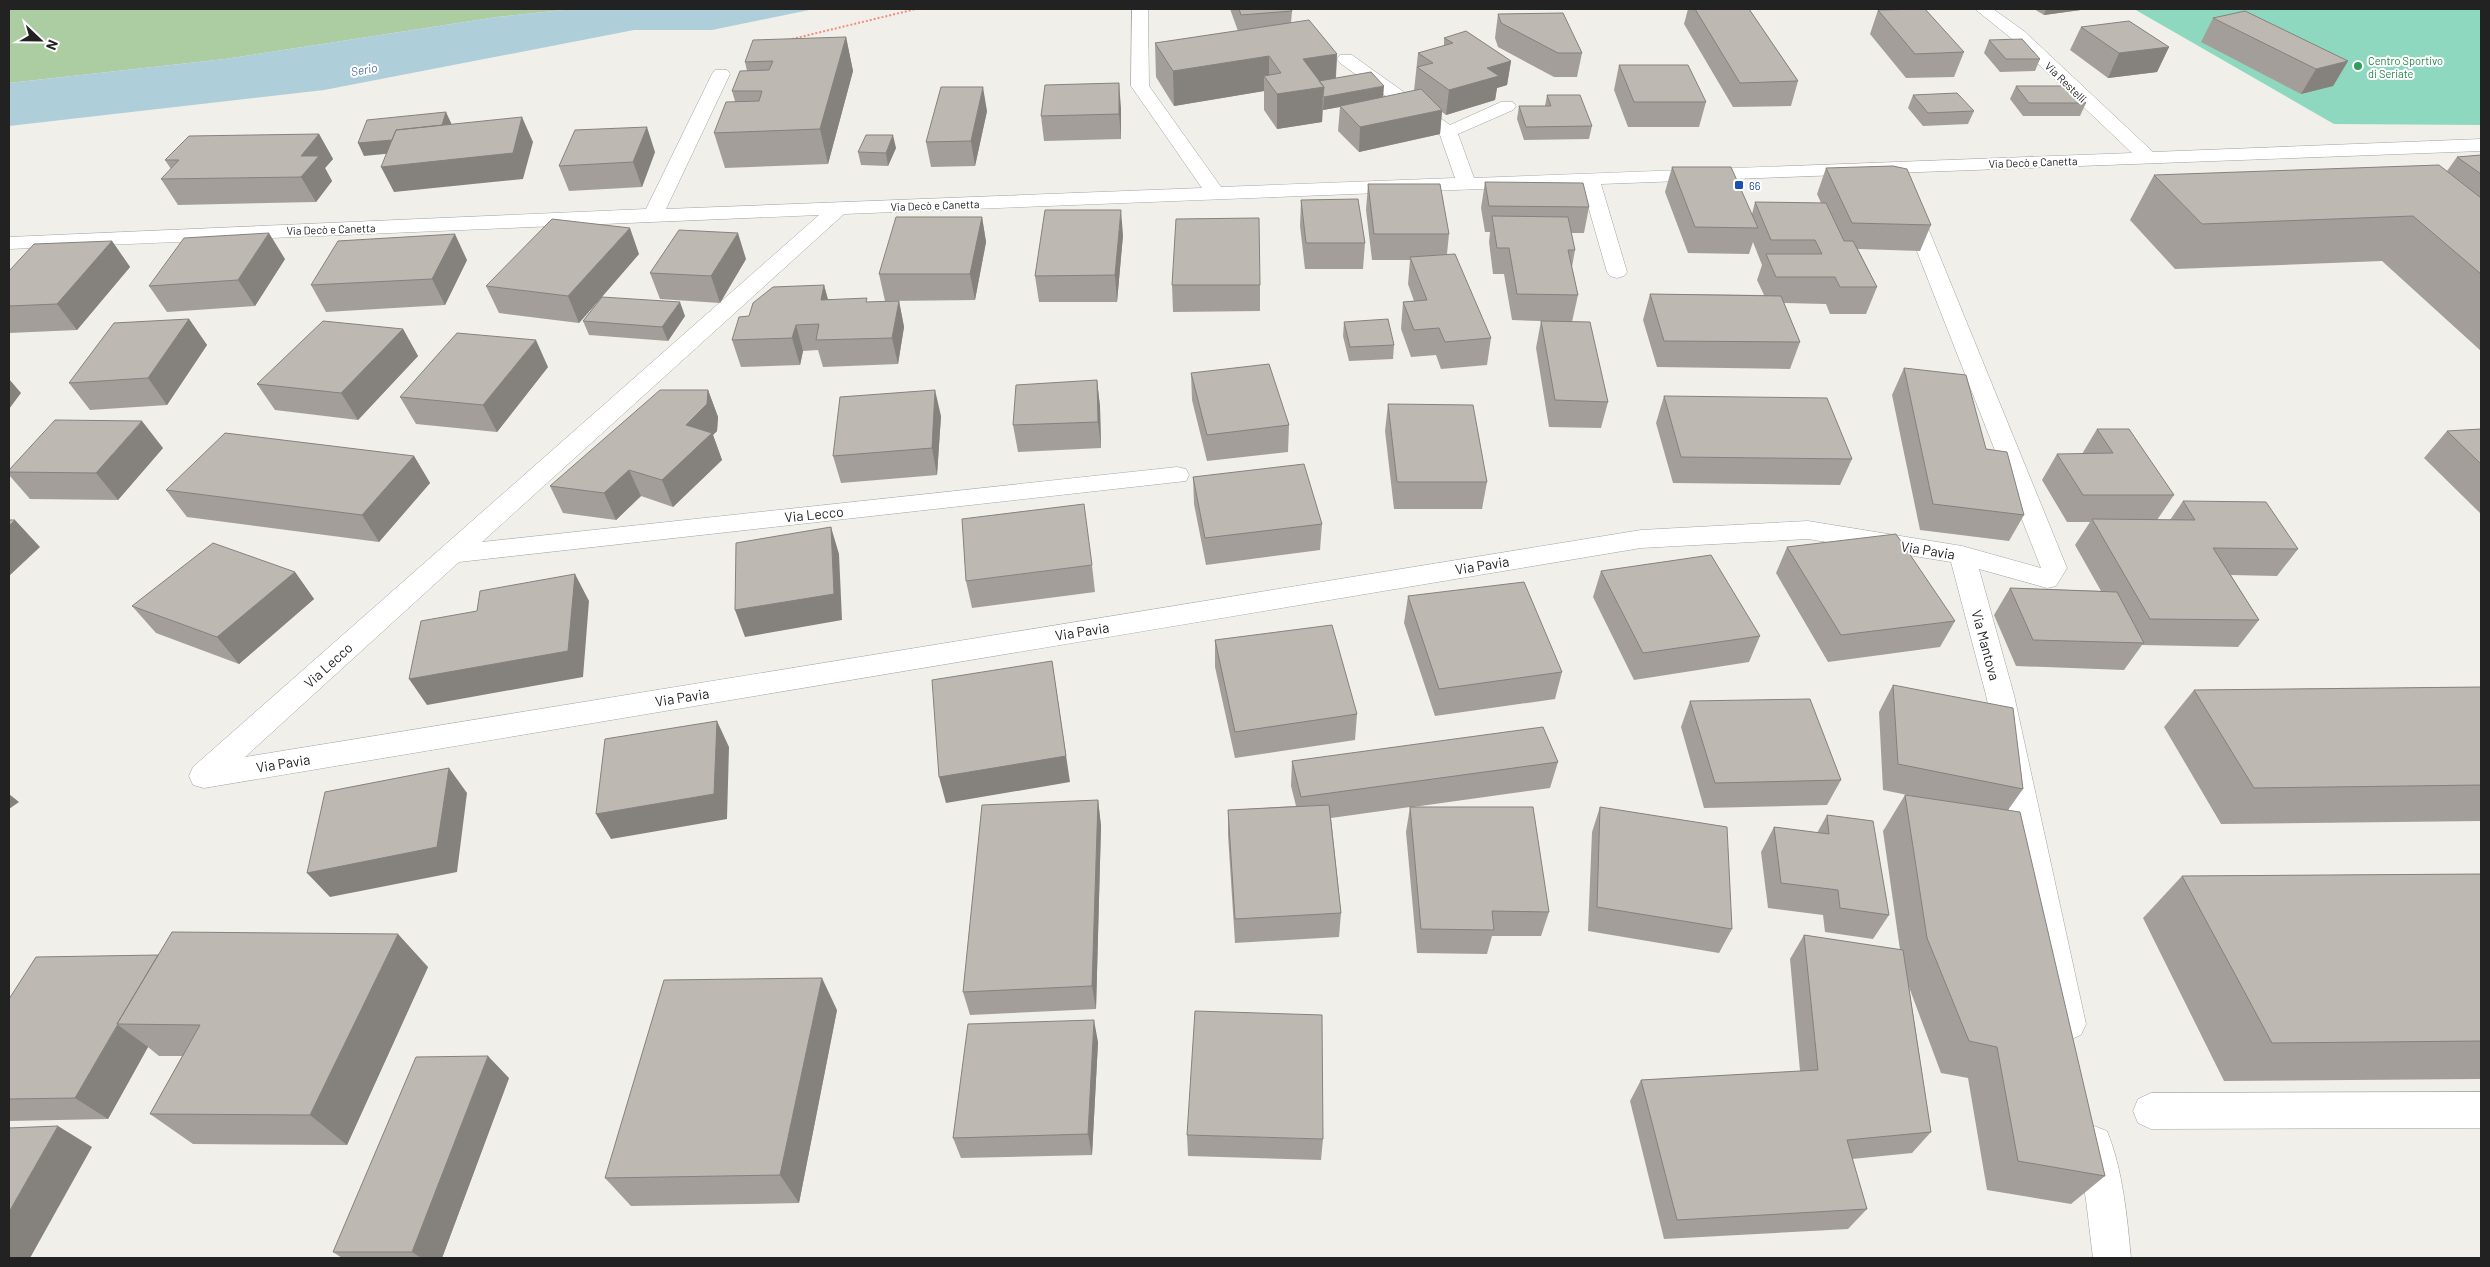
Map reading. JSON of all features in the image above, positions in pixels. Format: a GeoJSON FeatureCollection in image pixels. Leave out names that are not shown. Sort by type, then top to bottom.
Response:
{"type":"FeatureCollection","features":[{"type":"Feature","properties":{"kind":"street"},"geometry":{"type":"LineString","coordinates":[[1140,9],[1140,86],[1217,195]]}},
{"type":"Feature","properties":{"kind":"street","name":"Via Restelli"},"geometry":{"type":"LineString","coordinates":[[1983,9],[2018,35],[2147,157]]}},
{"type":"Feature","properties":{"kind":"street"},"geometry":{"type":"LineString","coordinates":[[1346,59],[1448,132],[1467,185]]}},
{"type":"Feature","properties":{"kind":"street"},"geometry":{"type":"LineString","coordinates":[[655,211],[721,74]]}},
{"type":"Feature","properties":{"kind":"street"},"geometry":{"type":"LineString","coordinates":[[1448,132],[1507,106]]}},
{"type":"Feature","properties":{"kind":"street","name":"Via Decò e Canetta"},"geometry":{"type":"LineString","coordinates":[[9,243],[655,211],[837,209],[2147,157],[2480,146]]}},
{"type":"Feature","properties":{"kind":"street"},"geometry":{"type":"LineString","coordinates":[[1894,167],[2054,568],[2047,578],[1962,555]]}},
{"type":"Feature","properties":{"kind":"street"},"geometry":{"type":"LineString","coordinates":[[1590,180],[1617,272]]}},
{"type":"Feature","properties":{"kind":"street","name":"Via Lecco"},"geometry":{"type":"LineString","coordinates":[[204,776],[837,209]]}},
{"type":"Feature","properties":{"kind":"street","name":"Via Lecco"},"geometry":{"type":"LineString","coordinates":[[452,554],[1177,474]]}},
{"type":"Feature","properties":{"kind":"street","name":"Via Pavia"},"geometry":{"type":"LineString","coordinates":[[204,776],[1641,538],[1808,530],[1962,555]]}},
{"type":"Feature","properties":{"kind":"street","name":"Via Mantova"},"geometry":{"type":"LineString","coordinates":[[1962,555],[2000,694],[2075,1054]]}},
{"type":"Feature","properties":{"kind":"street"},"geometry":{"type":"LineString","coordinates":[[2151,1110],[2481,1110]]}},
{"type":"Feature","properties":{"kind":"street"},"geometry":{"type":"LineString","coordinates":[[2089,1122],[2106,1200],[2112,1258]]}},
{"type":"Feature","properties":{"kind":"path"},"geometry":{"type":"LineString","coordinates":[[790,40],[916,9]]}},
{"type":"Feature","properties":{"kind":"green space"},"geometry":{"type":"Polygon","coordinates":[[[9,9],[574,9],[497,17],[225,59],[9,83],[9,9]]]}},
{"type":"Feature","properties":{"kind":"green space","name":"Centro Sportivo di Seriate"},"geometry":{"type":"Polygon","coordinates":[[[2134,9],[2481,9],[2481,125],[2334,124],[2134,9]]]}},
{"type":"Feature","properties":{"kind":"water","name":"Serio"},"geometry":{"type":"Polygon","coordinates":[[[574,9],[814,9],[712,30],[634,30],[324,90],[9,126],[9,83],[225,59],[497,17],[574,9]]]}},
{"type":"Feature","properties":{"kind":"building"},"geometry":{"type":"Polygon","coordinates":[[[1239,9],[1291,9],[1292,11],[1241,15],[1239,9]]]}},
{"type":"Feature","properties":{"kind":"building"},"geometry":{"type":"Polygon","coordinates":[[[1695,9],[1749,9],[1798,81],[1740,83],[1695,9]]]}},
{"type":"Feature","properties":{"kind":"building"},"geometry":{"type":"Polygon","coordinates":[[[1925,9],[1964,52],[1915,54],[1878,10],[1925,9]]]}},
{"type":"Feature","properties":{"kind":"building"},"geometry":{"type":"Polygon","coordinates":[[[2245,11],[2348,61],[2316,69],[2213,18],[2245,11]]]}},
{"type":"Feature","properties":{"kind":"building"},"geometry":{"type":"Polygon","coordinates":[[[1563,13],[1582,53],[1558,53],[1501,23],[1498,14],[1563,13]]]}},
{"type":"Feature","properties":{"kind":"building"},"geometry":{"type":"Polygon","coordinates":[[[1309,20],[1337,54],[1303,59],[1324,87],[1277,94],[1264,76],[1281,73],[1269,56],[1173,71],[1155,43],[1309,20]]]}},
{"type":"Feature","properties":{"kind":"building"},"geometry":{"type":"Polygon","coordinates":[[[2129,21],[2169,47],[2119,53],[2081,27],[2129,21]]]}},
{"type":"Feature","properties":{"kind":"building"},"geometry":{"type":"Polygon","coordinates":[[[1466,31],[1511,61],[1487,68],[1499,76],[1449,90],[1417,67],[1433,63],[1418,53],[1453,43],[1444,38],[1466,31]]]}},
{"type":"Feature","properties":{"kind":"building"},"geometry":{"type":"Polygon","coordinates":[[[846,37],[820,129],[714,133],[726,102],[759,101],[762,91],[732,91],[740,71],[769,70],[773,61],[745,62],[753,40],[846,37]]]}},
{"type":"Feature","properties":{"kind":"building"},"geometry":{"type":"Polygon","coordinates":[[[2022,39],[2040,59],[2006,59],[1989,40],[2022,39]]]}},
{"type":"Feature","properties":{"kind":"building"},"geometry":{"type":"Polygon","coordinates":[[[1619,65],[1688,65],[1706,102],[1634,102],[1619,65]]]}},
{"type":"Feature","properties":{"kind":"building"},"geometry":{"type":"Polygon","coordinates":[[[1371,72],[1384,86],[1323,96],[1324,87],[1319,81],[1371,72]]]}},
{"type":"Feature","properties":{"kind":"building"},"geometry":{"type":"Polygon","coordinates":[[[1119,83],[1119,114],[1041,116],[1045,85],[1119,83]]]}},
{"type":"Feature","properties":{"kind":"building"},"geometry":{"type":"Polygon","coordinates":[[[2016,86],[2072,86],[2086,103],[2029,103],[2016,86]]]}},
{"type":"Feature","properties":{"kind":"building"},"geometry":{"type":"Polygon","coordinates":[[[941,87],[983,87],[971,141],[926,142],[941,87]]]}},
{"type":"Feature","properties":{"kind":"building"},"geometry":{"type":"Polygon","coordinates":[[[1421,89],[1442,110],[1360,127],[1340,106],[1421,89]]]}},
{"type":"Feature","properties":{"kind":"building"},"geometry":{"type":"Polygon","coordinates":[[[1957,93],[1974,111],[1928,113],[1913,95],[1957,93]]]}},
{"type":"Feature","properties":{"kind":"building"},"geometry":{"type":"Polygon","coordinates":[[[1547,95],[1580,95],[1592,126],[1526,127],[1519,106],[1551,106],[1547,95]]]}},
{"type":"Feature","properties":{"kind":"building"},"geometry":{"type":"Polygon","coordinates":[[[446,112],[442,125],[396,130],[392,140],[358,143],[367,120],[446,112]]]}},
{"type":"Feature","properties":{"kind":"building"},"geometry":{"type":"Polygon","coordinates":[[[522,117],[513,153],[381,167],[396,130],[522,117]]]}},
{"type":"Feature","properties":{"kind":"building"},"geometry":{"type":"Polygon","coordinates":[[[647,127],[633,162],[559,166],[575,130],[647,127]]]}},
{"type":"Feature","properties":{"kind":"building"},"geometry":{"type":"Polygon","coordinates":[[[319,134],[301,156],[319,156],[301,177],[161,179],[179,160],[165,160],[189,136],[319,134]]]}},
{"type":"Feature","properties":{"kind":"building"},"geometry":{"type":"Polygon","coordinates":[[[866,135],[893,135],[886,153],[858,152],[866,135]]]}},
{"type":"Feature","properties":{"kind":"building"},"geometry":{"type":"Polygon","coordinates":[[[2481,155],[2481,174],[2457,157],[2481,155]]]}},
{"type":"Feature","properties":{"kind":"building"},"geometry":{"type":"Polygon","coordinates":[[[2439,165],[2481,198],[2481,274],[2413,216],[2202,224],[2154,175],[2439,165]]]}},
{"type":"Feature","properties":{"kind":"building"},"geometry":{"type":"Polygon","coordinates":[[[1893,166],[1907,169],[1931,225],[1852,223],[1826,168],[1893,166]]]}},
{"type":"Feature","properties":{"kind":"building"},"geometry":{"type":"Polygon","coordinates":[[[1672,167],[1731,167],[1758,228],[1695,227],[1672,167]]]}},
{"type":"Feature","properties":{"kind":"building"},"geometry":{"type":"Polygon","coordinates":[[[1485,182],[1583,183],[1589,207],[1489,206],[1485,182]]]}},
{"type":"Feature","properties":{"kind":"building"},"geometry":{"type":"Polygon","coordinates":[[[1368,184],[1440,184],[1449,234],[1374,234],[1368,184]]]}},
{"type":"Feature","properties":{"kind":"building"},"geometry":{"type":"Polygon","coordinates":[[[1358,199],[1365,243],[1306,243],[1301,200],[1358,199]]]}},
{"type":"Feature","properties":{"kind":"building"},"geometry":{"type":"Polygon","coordinates":[[[1755,202],[1826,203],[1844,241],[1853,241],[1877,287],[1840,287],[1835,277],[1776,277],[1766,254],[1822,254],[1815,240],[1771,240],[1755,202]]]}},
{"type":"Feature","properties":{"kind":"building"},"geometry":{"type":"Polygon","coordinates":[[[1045,210],[1121,210],[1115,275],[1035,276],[1045,210]]]}},
{"type":"Feature","properties":{"kind":"building"},"geometry":{"type":"Polygon","coordinates":[[[1492,216],[1568,217],[1575,250],[1568,250],[1578,295],[1517,294],[1509,248],[1497,248],[1492,216]]]}},
{"type":"Feature","properties":{"kind":"building"},"geometry":{"type":"Polygon","coordinates":[[[896,217],[982,217],[970,274],[879,274],[896,217]]]}},
{"type":"Feature","properties":{"kind":"building"},"geometry":{"type":"Polygon","coordinates":[[[1259,218],[1260,285],[1172,285],[1176,219],[1259,218]]]}},
{"type":"Feature","properties":{"kind":"building"},"geometry":{"type":"Polygon","coordinates":[[[552,219],[630,228],[568,296],[486,286],[552,219]]]}},
{"type":"Feature","properties":{"kind":"building"},"geometry":{"type":"Polygon","coordinates":[[[679,230],[738,233],[711,276],[650,273],[679,230]]]}},
{"type":"Feature","properties":{"kind":"building"},"geometry":{"type":"Polygon","coordinates":[[[269,233],[238,280],[149,286],[184,238],[269,233]]]}},
{"type":"Feature","properties":{"kind":"building"},"geometry":{"type":"Polygon","coordinates":[[[455,234],[432,279],[311,285],[338,241],[455,234]]]}},
{"type":"Feature","properties":{"kind":"building"},"geometry":{"type":"Polygon","coordinates":[[[112,241],[57,304],[9,306],[9,271],[34,244],[112,241]]]}},
{"type":"Feature","properties":{"kind":"building"},"geometry":{"type":"Polygon","coordinates":[[[1455,254],[1491,338],[1445,342],[1439,328],[1414,330],[1403,302],[1427,300],[1410,257],[1455,254]]]}},
{"type":"Feature","properties":{"kind":"building"},"geometry":{"type":"Polygon","coordinates":[[[824,285],[821,300],[867,298],[866,302],[899,301],[892,338],[816,340],[819,324],[796,325],[792,338],[732,340],[739,317],[749,316],[753,303],[773,287],[824,285]]]}},
{"type":"Feature","properties":{"kind":"building"},"geometry":{"type":"Polygon","coordinates":[[[1650,294],[1781,296],[1800,342],[1664,341],[1650,294]]]}},
{"type":"Feature","properties":{"kind":"building"},"geometry":{"type":"Polygon","coordinates":[[[602,297],[680,302],[662,327],[583,321],[602,297]]]}},
{"type":"Feature","properties":{"kind":"building"},"geometry":{"type":"Polygon","coordinates":[[[189,319],[148,378],[69,383],[114,323],[189,319]]]}},
{"type":"Feature","properties":{"kind":"building"},"geometry":{"type":"Polygon","coordinates":[[[1388,319],[1394,345],[1350,347],[1344,322],[1388,319]]]}},
{"type":"Feature","properties":{"kind":"building"},"geometry":{"type":"Polygon","coordinates":[[[323,321],[403,329],[341,393],[257,384],[323,321]]]}},
{"type":"Feature","properties":{"kind":"building"},"geometry":{"type":"Polygon","coordinates":[[[1541,321],[1590,322],[1608,402],[1555,400],[1541,321]]]}},
{"type":"Feature","properties":{"kind":"building"},"geometry":{"type":"Polygon","coordinates":[[[457,333],[536,340],[483,405],[400,397],[457,333]]]}},
{"type":"Feature","properties":{"kind":"building"},"geometry":{"type":"Polygon","coordinates":[[[1269,364],[1289,425],[1207,435],[1191,373],[1269,364]]]}},
{"type":"Feature","properties":{"kind":"building"},"geometry":{"type":"Polygon","coordinates":[[[1904,368],[1966,375],[1986,449],[2007,452],[2024,515],[1933,504],[1904,368]]]}},
{"type":"Feature","properties":{"kind":"building"},"geometry":{"type":"Polygon","coordinates":[[[1097,380],[1098,422],[1013,425],[1016,385],[1097,380]]]}},
{"type":"Feature","properties":{"kind":"building"},"geometry":{"type":"Polygon","coordinates":[[[660,390],[708,390],[707,404],[686,425],[712,433],[662,480],[629,470],[604,493],[550,486],[660,390]]]}},
{"type":"Feature","properties":{"kind":"building"},"geometry":{"type":"Polygon","coordinates":[[[935,390],[932,448],[833,456],[840,397],[935,390]]]}},
{"type":"Feature","properties":{"kind":"building"},"geometry":{"type":"Polygon","coordinates":[[[1664,396],[1827,398],[1852,459],[1681,457],[1664,396]]]}},
{"type":"Feature","properties":{"kind":"building"},"geometry":{"type":"Polygon","coordinates":[[[1388,404],[1473,405],[1487,482],[1397,482],[1388,404]]]}},
{"type":"Feature","properties":{"kind":"building"},"geometry":{"type":"Polygon","coordinates":[[[55,420],[142,421],[96,473],[9,472],[55,420]]]}},
{"type":"Feature","properties":{"kind":"building"},"geometry":{"type":"Polygon","coordinates":[[[2097,429],[2129,429],[2174,495],[2083,495],[2057,454],[2113,453],[2097,429]]]}},
{"type":"Feature","properties":{"kind":"building"},"geometry":{"type":"Polygon","coordinates":[[[2481,429],[2481,464],[2447,431],[2481,429]]]}},
{"type":"Feature","properties":{"kind":"building"},"geometry":{"type":"Polygon","coordinates":[[[225,433],[414,456],[362,515],[166,490],[225,433]]]}},
{"type":"Feature","properties":{"kind":"building"},"geometry":{"type":"Polygon","coordinates":[[[1304,464],[1322,524],[1205,538],[1193,477],[1304,464]]]}},
{"type":"Feature","properties":{"kind":"building"},"geometry":{"type":"Polygon","coordinates":[[[2183,501],[2266,502],[2298,549],[2213,548],[2259,620],[2150,619],[2092,519],[2195,520],[2183,501]]]}},
{"type":"Feature","properties":{"kind":"building"},"geometry":{"type":"Polygon","coordinates":[[[1084,504],[1092,565],[966,581],[962,519],[1084,504]]]}},
{"type":"Feature","properties":{"kind":"building"},"geometry":{"type":"Polygon","coordinates":[[[9,520],[15,520],[9,526],[9,520]]]}},
{"type":"Feature","properties":{"kind":"building"},"geometry":{"type":"Polygon","coordinates":[[[831,527],[834,594],[735,610],[736,543],[831,527]]]}},
{"type":"Feature","properties":{"kind":"building"},"geometry":{"type":"Polygon","coordinates":[[[1896,534],[1955,621],[1841,635],[1787,547],[1896,534]]]}},
{"type":"Feature","properties":{"kind":"building"},"geometry":{"type":"Polygon","coordinates":[[[213,543],[295,572],[217,637],[132,606],[213,543]]]}},
{"type":"Feature","properties":{"kind":"building"},"geometry":{"type":"Polygon","coordinates":[[[1711,555],[1760,636],[1643,653],[1601,571],[1711,555]]]}},
{"type":"Feature","properties":{"kind":"building"},"geometry":{"type":"Polygon","coordinates":[[[575,574],[568,651],[409,679],[421,621],[477,611],[480,591],[575,574]]]}},
{"type":"Feature","properties":{"kind":"building"},"geometry":{"type":"Polygon","coordinates":[[[1524,582],[1562,672],[1439,689],[1408,596],[1524,582]]]}},
{"type":"Feature","properties":{"kind":"building"},"geometry":{"type":"Polygon","coordinates":[[[2010,588],[2117,592],[2144,643],[2033,640],[2010,588]]]}},
{"type":"Feature","properties":{"kind":"building"},"geometry":{"type":"Polygon","coordinates":[[[1332,625],[1357,714],[1235,732],[1215,640],[1332,625]]]}},
{"type":"Feature","properties":{"kind":"building"},"geometry":{"type":"Polygon","coordinates":[[[1052,661],[1066,756],[939,777],[932,680],[1052,661]]]}},
{"type":"Feature","properties":{"kind":"building"},"geometry":{"type":"Polygon","coordinates":[[[1893,685],[2013,708],[2023,789],[1898,764],[1893,685]]]}},
{"type":"Feature","properties":{"kind":"building"},"geometry":{"type":"Polygon","coordinates":[[[2481,687],[2481,785],[2254,788],[2194,690],[2481,687]]]}},
{"type":"Feature","properties":{"kind":"building"},"geometry":{"type":"Polygon","coordinates":[[[1810,699],[1841,780],[1715,783],[1690,701],[1810,699]]]}},
{"type":"Feature","properties":{"kind":"building"},"geometry":{"type":"Polygon","coordinates":[[[717,721],[714,794],[596,814],[605,739],[717,721]]]}},
{"type":"Feature","properties":{"kind":"building"},"geometry":{"type":"Polygon","coordinates":[[[1543,727],[1558,762],[1301,797],[1292,761],[1543,727]]]}},
{"type":"Feature","properties":{"kind":"building"},"geometry":{"type":"Polygon","coordinates":[[[449,768],[437,847],[307,873],[325,792],[449,768]]]}},
{"type":"Feature","properties":{"kind":"building"},"geometry":{"type":"Polygon","coordinates":[[[1905,795],[2020,812],[2105,1176],[2018,1161],[1997,1047],[1969,1041],[1927,938],[1905,795]]]}},
{"type":"Feature","properties":{"kind":"building"},"geometry":{"type":"Polygon","coordinates":[[[1098,800],[1092,986],[963,992],[982,805],[1098,800]]]}},
{"type":"Feature","properties":{"kind":"building"},"geometry":{"type":"Polygon","coordinates":[[[1329,805],[1341,913],[1235,919],[1228,810],[1329,805]]]}},
{"type":"Feature","properties":{"kind":"building"},"geometry":{"type":"Polygon","coordinates":[[[1410,807],[1533,807],[1549,912],[1492,911],[1494,930],[1421,929],[1410,807]]]}},
{"type":"Feature","properties":{"kind":"building"},"geometry":{"type":"Polygon","coordinates":[[[1600,807],[1727,827],[1732,929],[1597,907],[1600,807]]]}},
{"type":"Feature","properties":{"kind":"building"},"geometry":{"type":"Polygon","coordinates":[[[1827,815],[1873,821],[1889,915],[1840,908],[1838,890],[1781,883],[1774,827],[1829,834],[1827,815]]]}},
{"type":"Feature","properties":{"kind":"building"},"geometry":{"type":"Polygon","coordinates":[[[2481,874],[2481,1041],[2272,1043],[2182,876],[2481,874]]]}},
{"type":"Feature","properties":{"kind":"building"},"geometry":{"type":"Polygon","coordinates":[[[172,932],[398,934],[310,1115],[150,1114],[200,1025],[117,1024],[172,932]]]}},
{"type":"Feature","properties":{"kind":"building"},"geometry":{"type":"Polygon","coordinates":[[[1804,935],[1903,950],[1931,1132],[1847,1140],[1867,1209],[1677,1220],[1641,1080],[1818,1070],[1804,935]]]}},
{"type":"Feature","properties":{"kind":"building"},"geometry":{"type":"Polygon","coordinates":[[[158,955],[75,1098],[9,1099],[9,999],[36,957],[158,955]]]}},
{"type":"Feature","properties":{"kind":"building"},"geometry":{"type":"Polygon","coordinates":[[[822,978],[780,1175],[605,1178],[664,980],[822,978]]]}},
{"type":"Feature","properties":{"kind":"building"},"geometry":{"type":"Polygon","coordinates":[[[1195,1011],[1322,1015],[1323,1139],[1187,1135],[1195,1011]]]}},
{"type":"Feature","properties":{"kind":"building"},"geometry":{"type":"Polygon","coordinates":[[[1094,1020],[1088,1134],[953,1138],[968,1024],[1094,1020]]]}},
{"type":"Feature","properties":{"kind":"building"},"geometry":{"type":"Polygon","coordinates":[[[488,1056],[412,1252],[333,1252],[416,1057],[488,1056]]]}},
{"type":"Feature","properties":{"kind":"building"},"geometry":{"type":"Polygon","coordinates":[[[58,1126],[9,1212],[9,1128],[58,1126]]]}},
{"type":"Feature","properties":{"kind":"place","name":"Centro Sportivo di Seriate"},"geometry":{"type":"Point","coordinates":[2358,66]}},
{"type":"Feature","properties":{"kind":"place","name":"66"},"geometry":{"type":"Point","coordinates":[1739,185]}}]}
